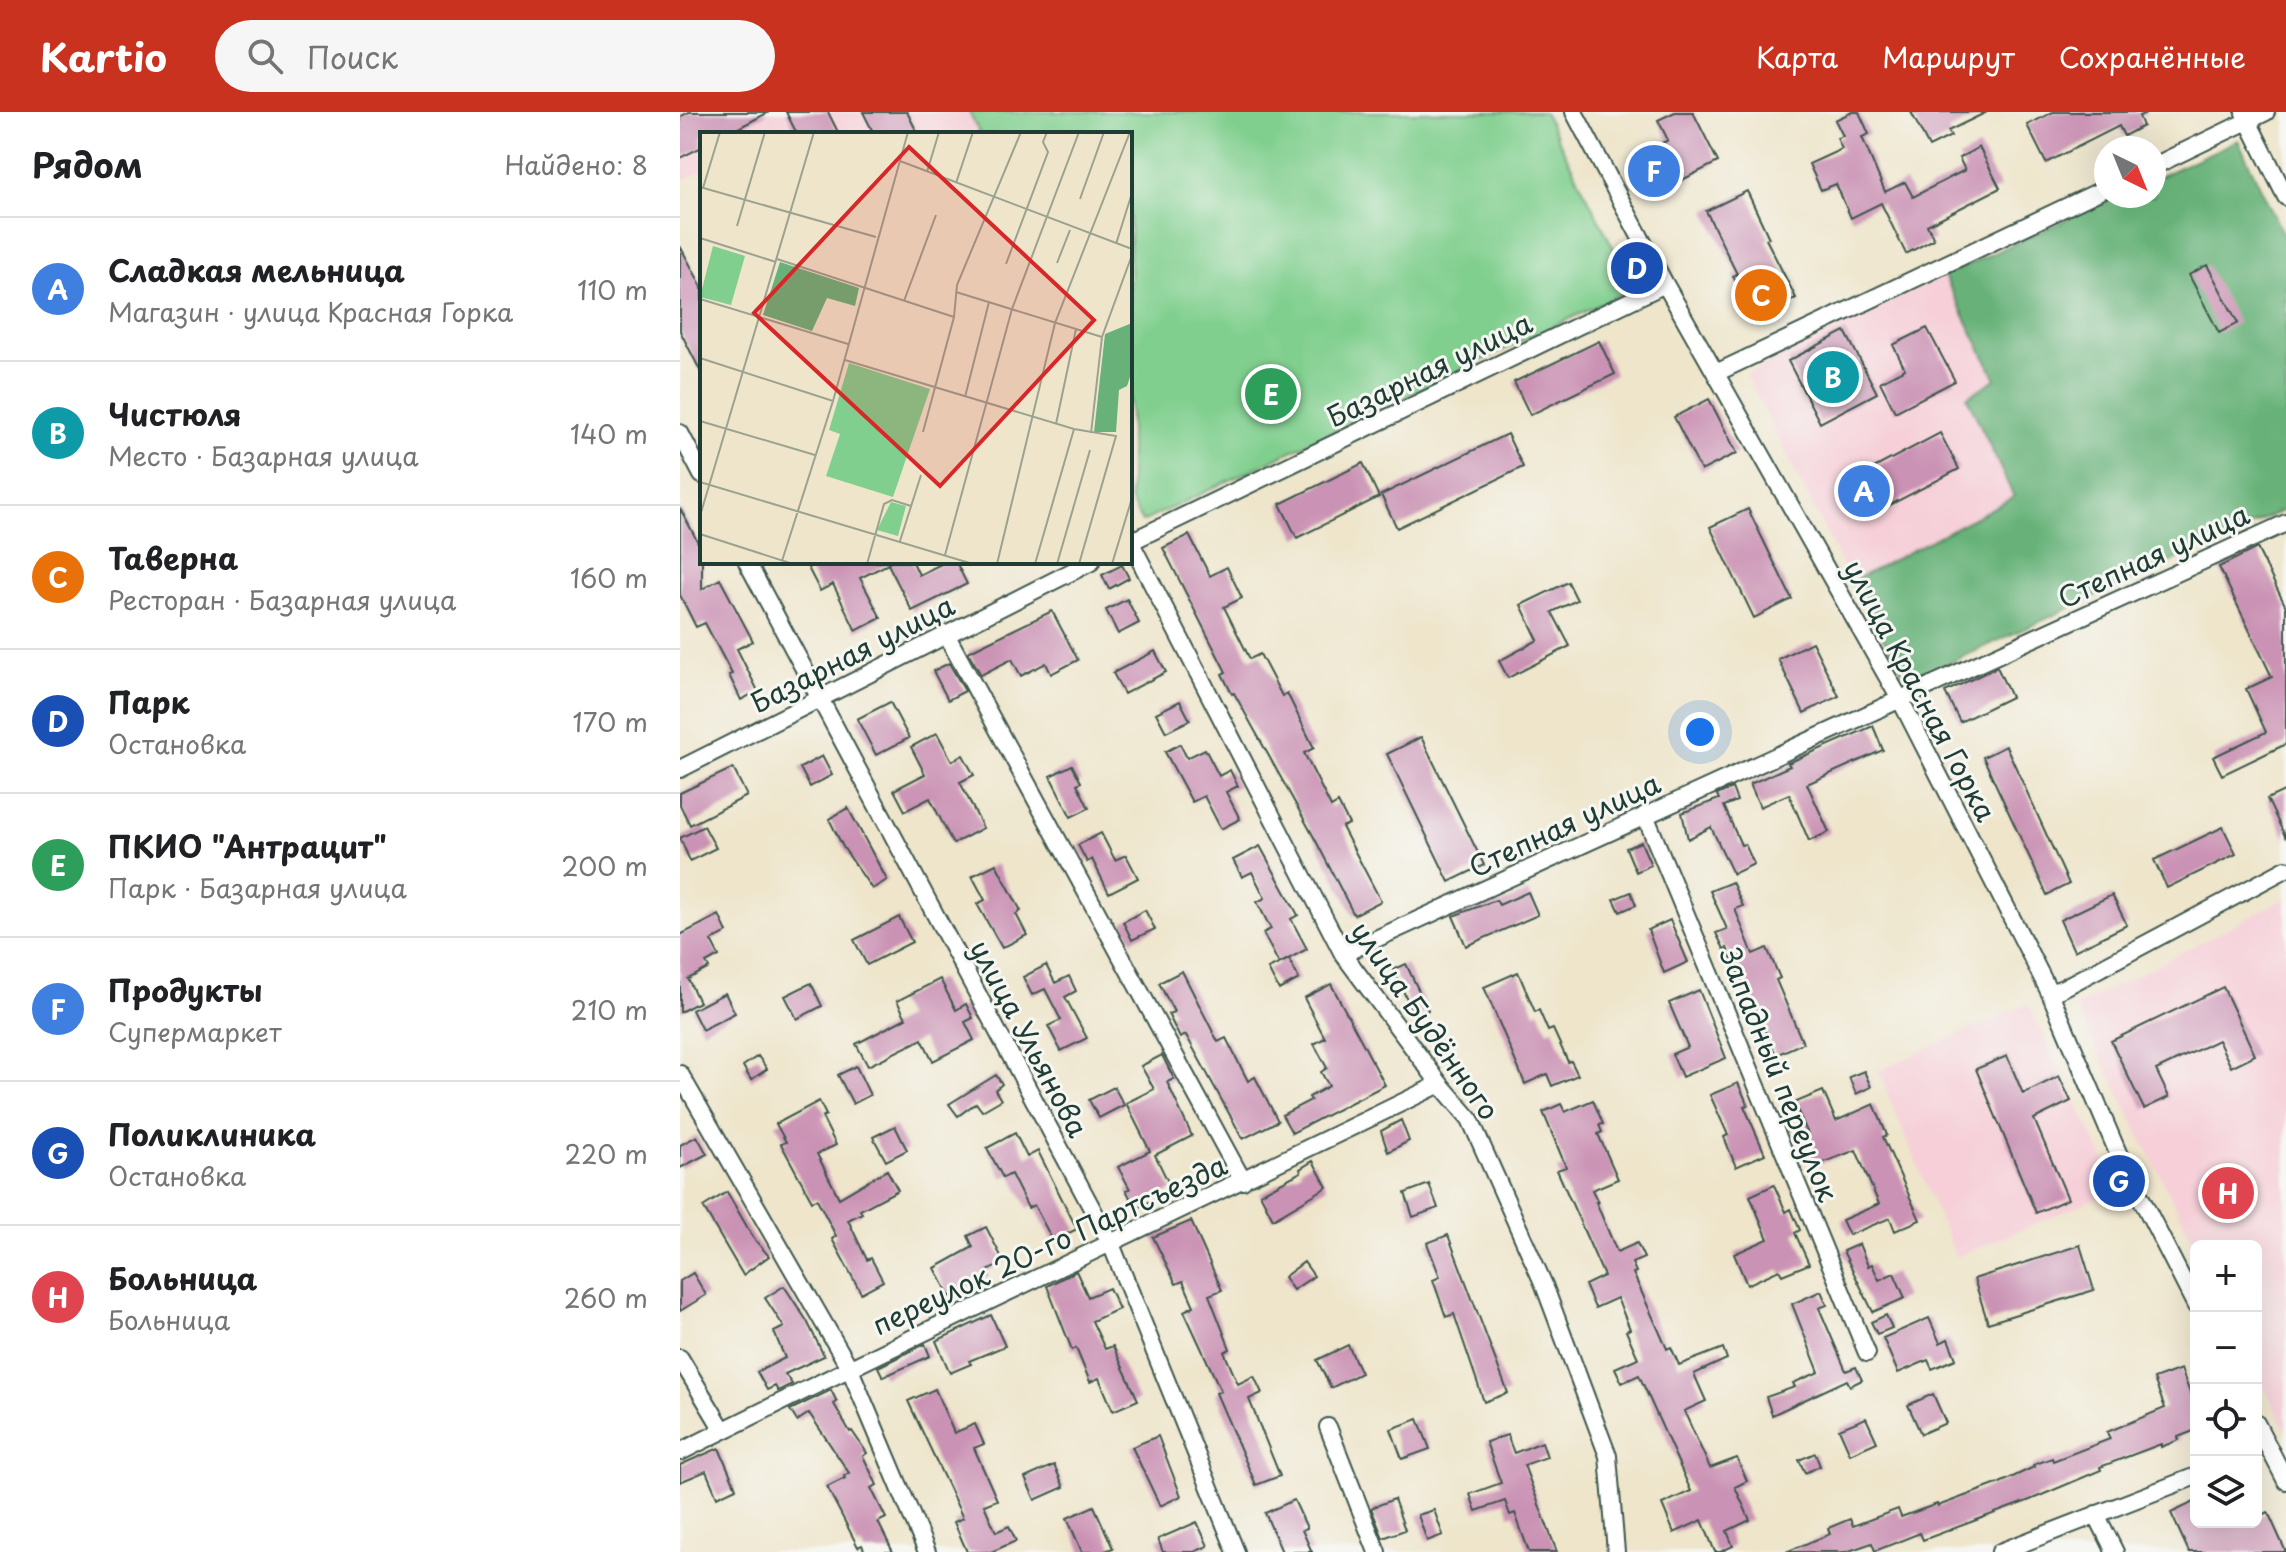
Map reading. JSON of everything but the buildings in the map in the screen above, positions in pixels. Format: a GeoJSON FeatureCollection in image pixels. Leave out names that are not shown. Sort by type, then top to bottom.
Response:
{"type":"FeatureCollection","features":[{"type":"Feature","properties":{"kind":"street","name":"улица Красная Горка"},"geometry":{"type":"LineString","coordinates":[[1574,112],[1665,284],[1901,701],[2050,993],[2118,1153],[2190,1294]]}},
{"type":"Feature","properties":{"kind":"street"},"geometry":{"type":"LineString","coordinates":[[2166,159],[2246,116],[2266,112]]}},
{"type":"Feature","properties":{"kind":"street"},"geometry":{"type":"LineString","coordinates":[[2246,116],[2286,197]]}},
{"type":"Feature","properties":{"kind":"street"},"geometry":{"type":"LineString","coordinates":[[1716,373],[2094,194]]}},
{"type":"Feature","properties":{"kind":"street","name":"Базарная улица"},"geometry":{"type":"LineString","coordinates":[[1132,541],[1665,284]]}},
{"type":"Feature","properties":{"kind":"street"},"geometry":{"type":"LineString","coordinates":[[680,433],[700,471]]}},
{"type":"Feature","properties":{"kind":"street","name":"Степная улица"},"geometry":{"type":"LineString","coordinates":[[1343,954],[2286,523]]}},
{"type":"Feature","properties":{"kind":"street","name":"улица Будённого"},"geometry":{"type":"LineString","coordinates":[[1132,546],[1343,954],[1440,1084],[1470,1119],[1538,1271],[1608,1456],[1616,1552]]}},
{"type":"Feature","properties":{"kind":"street","name":"улица Ульянова"},"geometry":{"type":"LineString","coordinates":[[748,564],[1111,1244],[1236,1552]]}},
{"type":"Feature","properties":{"kind":"street","name":"Базарная улица"},"geometry":{"type":"LineString","coordinates":[[680,769],[1087,564]]}},
{"type":"Feature","properties":{"kind":"street"},"geometry":{"type":"LineString","coordinates":[[946,634],[1243,1181]]}},
{"type":"Feature","properties":{"kind":"street","name":"Западный переулок"},"geometry":{"type":"LineString","coordinates":[[1645,815],[1867,1353]]}},
{"type":"Feature","properties":{"kind":"street"},"geometry":{"type":"LineString","coordinates":[[2050,993],[2286,869]]}},
{"type":"Feature","properties":{"kind":"street"},"geometry":{"type":"LineString","coordinates":[[680,1074],[849,1367],[927,1552]]}},
{"type":"Feature","properties":{"kind":"street","name":"переулок 20-го Партсъезда"},"geometry":{"type":"LineString","coordinates":[[680,1452],[849,1367],[1243,1181],[1440,1084]]}},
{"type":"Feature","properties":{"kind":"street"},"geometry":{"type":"LineString","coordinates":[[680,1358],[723,1430]]}},
{"type":"Feature","properties":{"kind":"street"},"geometry":{"type":"LineString","coordinates":[[1328,1427],[1377,1552]]}},
{"type":"Feature","properties":{"kind":"street"},"geometry":{"type":"LineString","coordinates":[[2263,1451],[2286,1481]]}},
{"type":"Feature","properties":{"kind":"street"},"geometry":{"type":"LineString","coordinates":[[2000,1552],[2190,1478]]}},
{"type":"Feature","properties":{"kind":"street"},"geometry":{"type":"LineString","coordinates":[[2096,1514],[2115,1552]]}},
{"type":"Feature","properties":{"kind":"shaded area"},"geometry":{"type":"Polygon","coordinates":[[[680,112],[969,112],[979,132],[700,132],[700,172],[680,181],[680,112]]]}},
{"type":"Feature","properties":{"kind":"shaded area"},"geometry":{"type":"Polygon","coordinates":[[[1944,276],[1997,380],[1967,397],[2014,498],[1851,582],[1746,374],[1944,276]]]}},
{"type":"Feature","properties":{"kind":"shaded area"},"geometry":{"type":"Polygon","coordinates":[[[2286,898],[2286,1431],[2262,1382],[2262,1240],[2192,1240],[2076,1007],[2286,898]]]}},
{"type":"Feature","properties":{"kind":"shaded area"},"geometry":{"type":"Polygon","coordinates":[[[2028,1004],[2119,1189],[1956,1257],[1878,1071],[2028,1004]]]}},
{"type":"Feature","properties":{"kind":"green space"},"geometry":{"type":"Polygon","coordinates":[[[969,112],[1544,112],[1634,288],[1142,522],[1132,504],[1132,132],[979,132],[969,112]]]}},
{"type":"Feature","properties":{"kind":"green space"},"geometry":{"type":"Polygon","coordinates":[[[2238,140],[2286,241],[2286,509],[1908,682],[1851,582],[2014,497],[1967,397],[1996,379],[1944,276],[2094,207],[2166,208],[2166,173],[2238,140]]]}},
{"type":"Feature","properties":{"kind":"place","name":"Продукты"},"geometry":{"type":"Point","coordinates":[1654,171]}},
{"type":"Feature","properties":{"kind":"place","name":"Парк"},"geometry":{"type":"Point","coordinates":[1637,268]}},
{"type":"Feature","properties":{"kind":"place","name":"Таверна"},"geometry":{"type":"Point","coordinates":[1761,295]}},
{"type":"Feature","properties":{"kind":"place","name":"Чистюля"},"geometry":{"type":"Point","coordinates":[1833,377]}},
{"type":"Feature","properties":{"kind":"place","name":"ПКИО \"Антрацит\""},"geometry":{"type":"Point","coordinates":[1271,394]}},
{"type":"Feature","properties":{"kind":"place","name":"Сладкая мельница"},"geometry":{"type":"Point","coordinates":[1864,491]}},
{"type":"Feature","properties":{"kind":"place","name":"Поликлиника"},"geometry":{"type":"Point","coordinates":[2119,1181]}},
{"type":"Feature","properties":{"kind":"place","name":"Больница"},"geometry":{"type":"Point","coordinates":[2228,1193]}}]}
